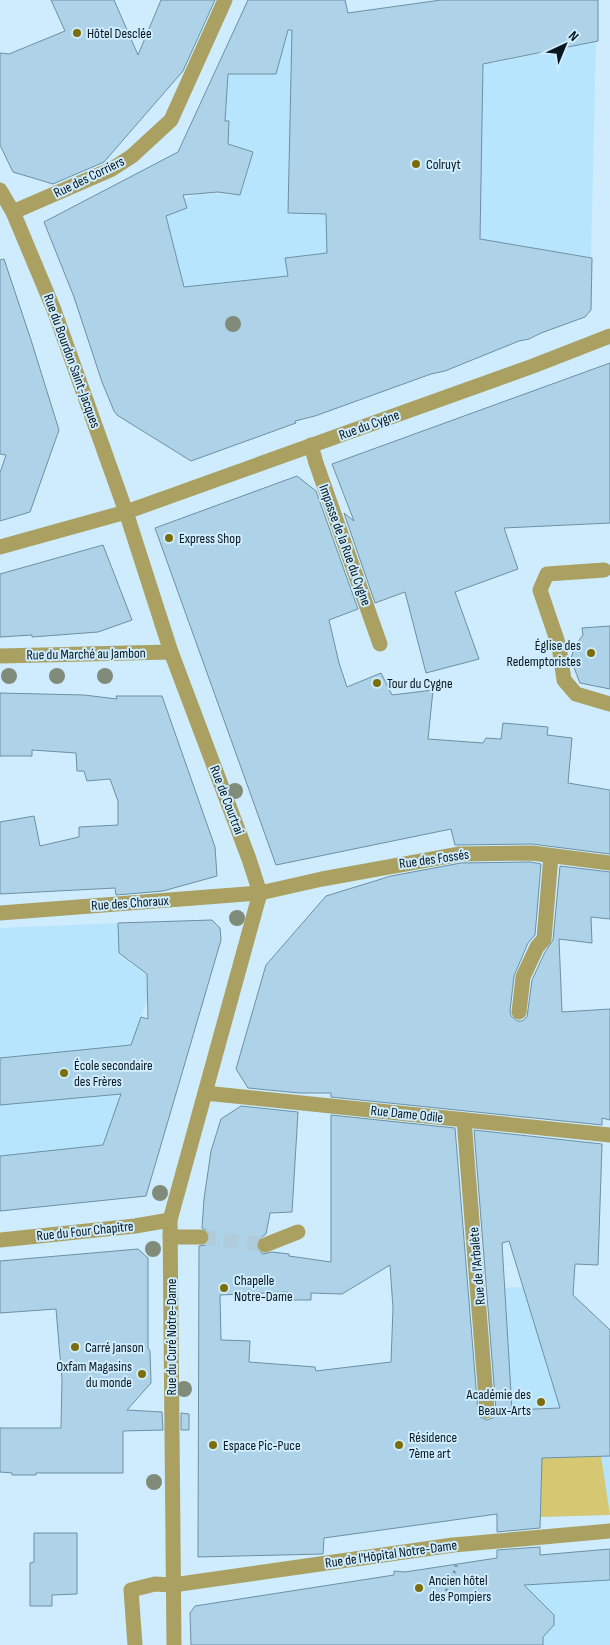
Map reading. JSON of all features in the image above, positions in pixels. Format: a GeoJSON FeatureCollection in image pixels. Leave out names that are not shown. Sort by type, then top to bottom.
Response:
{"type":"FeatureCollection","features":[{"type":"Feature","properties":{"kind":"street","name":"Rue des Corriers"},"geometry":{"type":"LineString","coordinates":[[13,212],[112,169],[132,156],[171,120],[225,0]]}},
{"type":"Feature","properties":{"kind":"street","name":"Rue du Bourdon Saint-Jacques"},"geometry":{"type":"LineString","coordinates":[[0,190],[13,212],[54,310],[126,512]]}},
{"type":"Feature","properties":{"kind":"street","name":"Rue du Cygne"},"geometry":{"type":"LineString","coordinates":[[0,547],[126,512],[524,369],[610,336]]}},
{"type":"Feature","properties":{"kind":"street","name":"Impasse de la Rue du Cygne"},"geometry":{"type":"LineString","coordinates":[[311,445],[380,644]]}},
{"type":"Feature","properties":{"kind":"street","name":"Rue de Courtrai"},"geometry":{"type":"LineString","coordinates":[[126,512],[171,652],[249,859],[260,894]]}},
{"type":"Feature","properties":{"kind":"street"},"geometry":{"type":"LineString","coordinates":[[604,570],[547,574],[540,590],[559,646],[564,680],[576,694],[610,704]]}},
{"type":"Feature","properties":{"kind":"street","name":"Rue du Marché au Jambon"},"geometry":{"type":"LineString","coordinates":[[0,656],[171,652]]}},
{"type":"Feature","properties":{"kind":"street","name":"Rue des Fossés"},"geometry":{"type":"LineString","coordinates":[[260,894],[322,878],[460,854],[532,853],[610,863]]}},
{"type":"Feature","properties":{"kind":"street"},"geometry":{"type":"LineString","coordinates":[[519,1012],[523,977],[537,947],[544,939],[551,856]]}},
{"type":"Feature","properties":{"kind":"street"},"geometry":{"type":"LineString","coordinates":[[205,1093],[260,894]]}},
{"type":"Feature","properties":{"kind":"street","name":"Rue des Choraux"},"geometry":{"type":"LineString","coordinates":[[0,913],[260,894]]}},
{"type":"Feature","properties":{"kind":"street","name":"Rue Dame Odile"},"geometry":{"type":"LineString","coordinates":[[205,1093],[610,1135]]}},
{"type":"Feature","properties":{"kind":"street","name":"Rue du Curé Notre-Dame"},"geometry":{"type":"LineString","coordinates":[[174,1645],[170,1220],[205,1093]]}},
{"type":"Feature","properties":{"kind":"street","name":"Rue de l'Arbalète"},"geometry":{"type":"LineString","coordinates":[[464,1120],[487,1411]]}},
{"type":"Feature","properties":{"kind":"street","name":"Rue du Four Chapitre"},"geometry":{"type":"LineString","coordinates":[[0,1240],[135,1226],[170,1220]]}},
{"type":"Feature","properties":{"kind":"street"},"geometry":{"type":"LineString","coordinates":[[265,1245],[298,1232]]}},
{"type":"Feature","properties":{"kind":"street"},"geometry":{"type":"LineString","coordinates":[[170,1238],[201,1237]]}},
{"type":"Feature","properties":{"kind":"street","name":"Rue de l'Hôpital Notre-Dame"},"geometry":{"type":"LineString","coordinates":[[135,1645],[131,1590],[155,1584],[173,1585],[453,1545],[610,1531]]}},
{"type":"Feature","properties":{"kind":"path"},"geometry":{"type":"LineString","coordinates":[[441,1603],[456,1568],[453,1545]]}},
{"type":"Feature","properties":{"kind":"shaded area"},"geometry":{"type":"Polygon","coordinates":[[[247,0],[346,0],[348,14],[495,63],[596,41],[591,257],[499,242],[327,228],[327,253],[286,257],[287,276],[176,288],[79,313],[73,298],[124,284],[109,238],[192,197],[196,193],[241,195],[253,153],[228,143],[229,122],[222,122],[222,108],[227,108],[226,97],[216,71],[247,0]]]}},
{"type":"Feature","properties":{"kind":"shaded area","name":"École secondaire des Frères"},"geometry":{"type":"Polygon","coordinates":[[[118,923],[118,954],[147,975],[148,999],[141,1016],[131,1062],[105,1146],[17,1209],[0,1212],[0,928],[118,923]]]}},
{"type":"Feature","properties":{"kind":"shaded area","name":"Académie des Beaux-Arts"},"geometry":{"type":"Polygon","coordinates":[[[540,1286],[610,1416],[610,1515],[540,1517],[497,1521],[500,1288],[540,1286]]]}},
{"type":"Feature","properties":{"kind":"shaded area"},"geometry":{"type":"Polygon","coordinates":[[[601,1456],[610,1515],[540,1517],[542,1458],[601,1456]]]}},
{"type":"Feature","properties":{"kind":"shaded area"},"geometry":{"type":"Polygon","coordinates":[[[610,1549],[610,1645],[502,1645],[504,1558],[610,1549]]]}},
{"type":"Feature","properties":{"kind":"building"},"geometry":{"type":"Polygon","coordinates":[[[51,0],[114,0],[138,55],[161,0],[215,0],[183,71],[104,162],[53,184],[13,172],[0,145],[0,53],[9,54],[65,31],[51,0]]]}},
{"type":"Feature","properties":{"kind":"building"},"geometry":{"type":"Polygon","coordinates":[[[248,0],[345,0],[348,13],[441,0],[598,0],[598,41],[483,64],[480,239],[592,258],[591,310],[585,317],[445,371],[431,374],[315,416],[295,421],[296,423],[191,461],[117,415],[114,411],[102,382],[74,297],[44,222],[178,152],[248,0]],[[288,30],[276,74],[228,74],[225,121],[229,121],[228,144],[253,152],[240,195],[218,192],[183,195],[187,208],[166,216],[184,287],[288,276],[285,258],[327,253],[326,214],[288,213],[292,30],[288,30]]]}},
{"type":"Feature","properties":{"kind":"building"},"geometry":{"type":"Polygon","coordinates":[[[4,259],[59,430],[30,512],[0,521],[0,473],[6,455],[0,454],[0,260],[4,259]]]}},
{"type":"Feature","properties":{"kind":"building"},"geometry":{"type":"Polygon","coordinates":[[[610,363],[610,523],[504,528],[518,569],[455,592],[479,659],[426,673],[405,592],[375,603],[344,513],[354,521],[332,464],[610,363]]]}},
{"type":"Feature","properties":{"kind":"building"},"geometry":{"type":"Polygon","coordinates":[[[297,476],[316,491],[358,609],[329,620],[347,687],[381,673],[392,695],[433,690],[428,739],[483,743],[486,738],[501,739],[503,723],[548,727],[547,735],[572,738],[568,783],[610,790],[610,854],[532,844],[455,845],[451,829],[276,865],[155,528],[297,476]]]}},
{"type":"Feature","properties":{"kind":"building"},"geometry":{"type":"Polygon","coordinates":[[[103,545],[132,620],[98,632],[32,637],[32,635],[0,637],[0,574],[103,545]]]}},
{"type":"Feature","properties":{"kind":"building","name":"Église des Redemptoristes"},"geometry":{"type":"Polygon","coordinates":[[[610,626],[610,689],[580,683],[571,660],[574,647],[583,635],[582,628],[610,626]]]}},
{"type":"Feature","properties":{"kind":"building"},"geometry":{"type":"Polygon","coordinates":[[[0,693],[84,695],[117,699],[116,696],[162,696],[215,847],[217,876],[163,891],[116,895],[115,888],[0,894],[0,822],[34,816],[40,846],[79,837],[79,827],[118,825],[118,801],[110,779],[87,781],[84,771],[77,771],[76,753],[32,750],[32,756],[0,756],[0,693]]]}},
{"type":"Feature","properties":{"kind":"building"},"geometry":{"type":"Polygon","coordinates":[[[531,862],[541,864],[535,935],[528,943],[514,976],[510,1011],[511,1016],[517,1021],[522,1021],[527,1017],[532,980],[545,952],[553,940],[560,866],[610,872],[610,919],[591,917],[592,943],[559,939],[562,1012],[610,1009],[610,1120],[602,1118],[602,1125],[331,1097],[331,1093],[299,1093],[248,1088],[236,1069],[266,965],[326,896],[391,876],[461,863],[531,862]]]}},
{"type":"Feature","properties":{"kind":"building"},"geometry":{"type":"Polygon","coordinates":[[[212,920],[220,928],[221,940],[146,1196],[0,1211],[0,1156],[103,1145],[121,1094],[0,1105],[0,1058],[131,1045],[141,1017],[148,1019],[147,974],[119,953],[118,923],[212,920]]]}},
{"type":"Feature","properties":{"kind":"building"},"geometry":{"type":"Polygon","coordinates":[[[241,1106],[298,1112],[292,1212],[270,1213],[266,1234],[257,1240],[257,1249],[263,1254],[272,1252],[289,1254],[289,1256],[331,1262],[331,1115],[455,1128],[478,1412],[480,1417],[487,1420],[493,1418],[496,1410],[474,1130],[602,1144],[598,1265],[575,1264],[573,1295],[610,1330],[610,1456],[542,1458],[540,1528],[497,1532],[497,1514],[324,1538],[323,1554],[198,1557],[199,1246],[206,1245],[210,1237],[209,1232],[202,1228],[204,1199],[211,1151],[221,1119],[241,1106]],[[509,1241],[502,1243],[512,1410],[560,1408],[509,1241]],[[390,1265],[342,1294],[311,1293],[311,1300],[286,1300],[287,1292],[220,1295],[221,1340],[250,1341],[249,1362],[315,1367],[316,1371],[391,1362],[393,1308],[390,1265]]]}},
{"type":"Feature","properties":{"kind":"building"},"geometry":{"type":"Polygon","coordinates":[[[138,1249],[148,1258],[148,1348],[150,1351],[151,1383],[127,1410],[162,1412],[163,1430],[123,1431],[123,1473],[36,1473],[36,1475],[12,1475],[12,1473],[0,1472],[0,1428],[61,1428],[62,1380],[56,1309],[0,1313],[0,1261],[138,1249]]]}},
{"type":"Feature","properties":{"kind":"building"},"geometry":{"type":"Polygon","coordinates":[[[181,1413],[189,1414],[189,1430],[181,1430],[181,1413]]]}},
{"type":"Feature","properties":{"kind":"building"},"geometry":{"type":"Polygon","coordinates":[[[34,1533],[77,1533],[77,1594],[52,1595],[52,1606],[30,1606],[30,1563],[34,1562],[34,1533]]]}},
{"type":"Feature","properties":{"kind":"building"},"geometry":{"type":"Polygon","coordinates":[[[540,1547],[540,1555],[610,1549],[610,1580],[524,1585],[554,1615],[554,1625],[543,1637],[543,1645],[191,1645],[190,1613],[195,1606],[394,1575],[394,1571],[405,1572],[497,1558],[497,1550],[540,1547]]]}},
{"type":"Feature","properties":{"kind":"tunnel"},"geometry":{"type":"LineString","coordinates":[[201,1237],[265,1245]]}},
{"type":"Feature","properties":{"kind":"place","name":"Hôtel Desclée"},"geometry":{"type":"Point","coordinates":[77,33]}},
{"type":"Feature","properties":{"kind":"place","name":"Colruyt"},"geometry":{"type":"Point","coordinates":[416,164]}},
{"type":"Feature","properties":{"kind":"place","name":"Express Shop"},"geometry":{"type":"Point","coordinates":[169,538]}},
{"type":"Feature","properties":{"kind":"place","name":"Église des Redemptoristes"},"geometry":{"type":"Point","coordinates":[591,653]}},
{"type":"Feature","properties":{"kind":"place","name":"Tour du Cygne"},"geometry":{"type":"Point","coordinates":[377,683]}},
{"type":"Feature","properties":{"kind":"place","name":"École secondaire des Frères"},"geometry":{"type":"Point","coordinates":[64,1073]}},
{"type":"Feature","properties":{"kind":"place","name":"Chapelle Notre-Dame"},"geometry":{"type":"Point","coordinates":[224,1288]}},
{"type":"Feature","properties":{"kind":"place","name":"Carré Janson"},"geometry":{"type":"Point","coordinates":[75,1347]}},
{"type":"Feature","properties":{"kind":"place","name":"Oxfam Magasins du monde"},"geometry":{"type":"Point","coordinates":[142,1374]}},
{"type":"Feature","properties":{"kind":"place","name":"Académie des Beaux-Arts"},"geometry":{"type":"Point","coordinates":[541,1402]}},
{"type":"Feature","properties":{"kind":"place","name":"Espace Pic-Puce"},"geometry":{"type":"Point","coordinates":[213,1445]}},
{"type":"Feature","properties":{"kind":"place","name":"Résidence 7ème art"},"geometry":{"type":"Point","coordinates":[399,1445]}},
{"type":"Feature","properties":{"kind":"place","name":"Ancien hôtel des Pompiers"},"geometry":{"type":"Point","coordinates":[419,1588]}}]}
